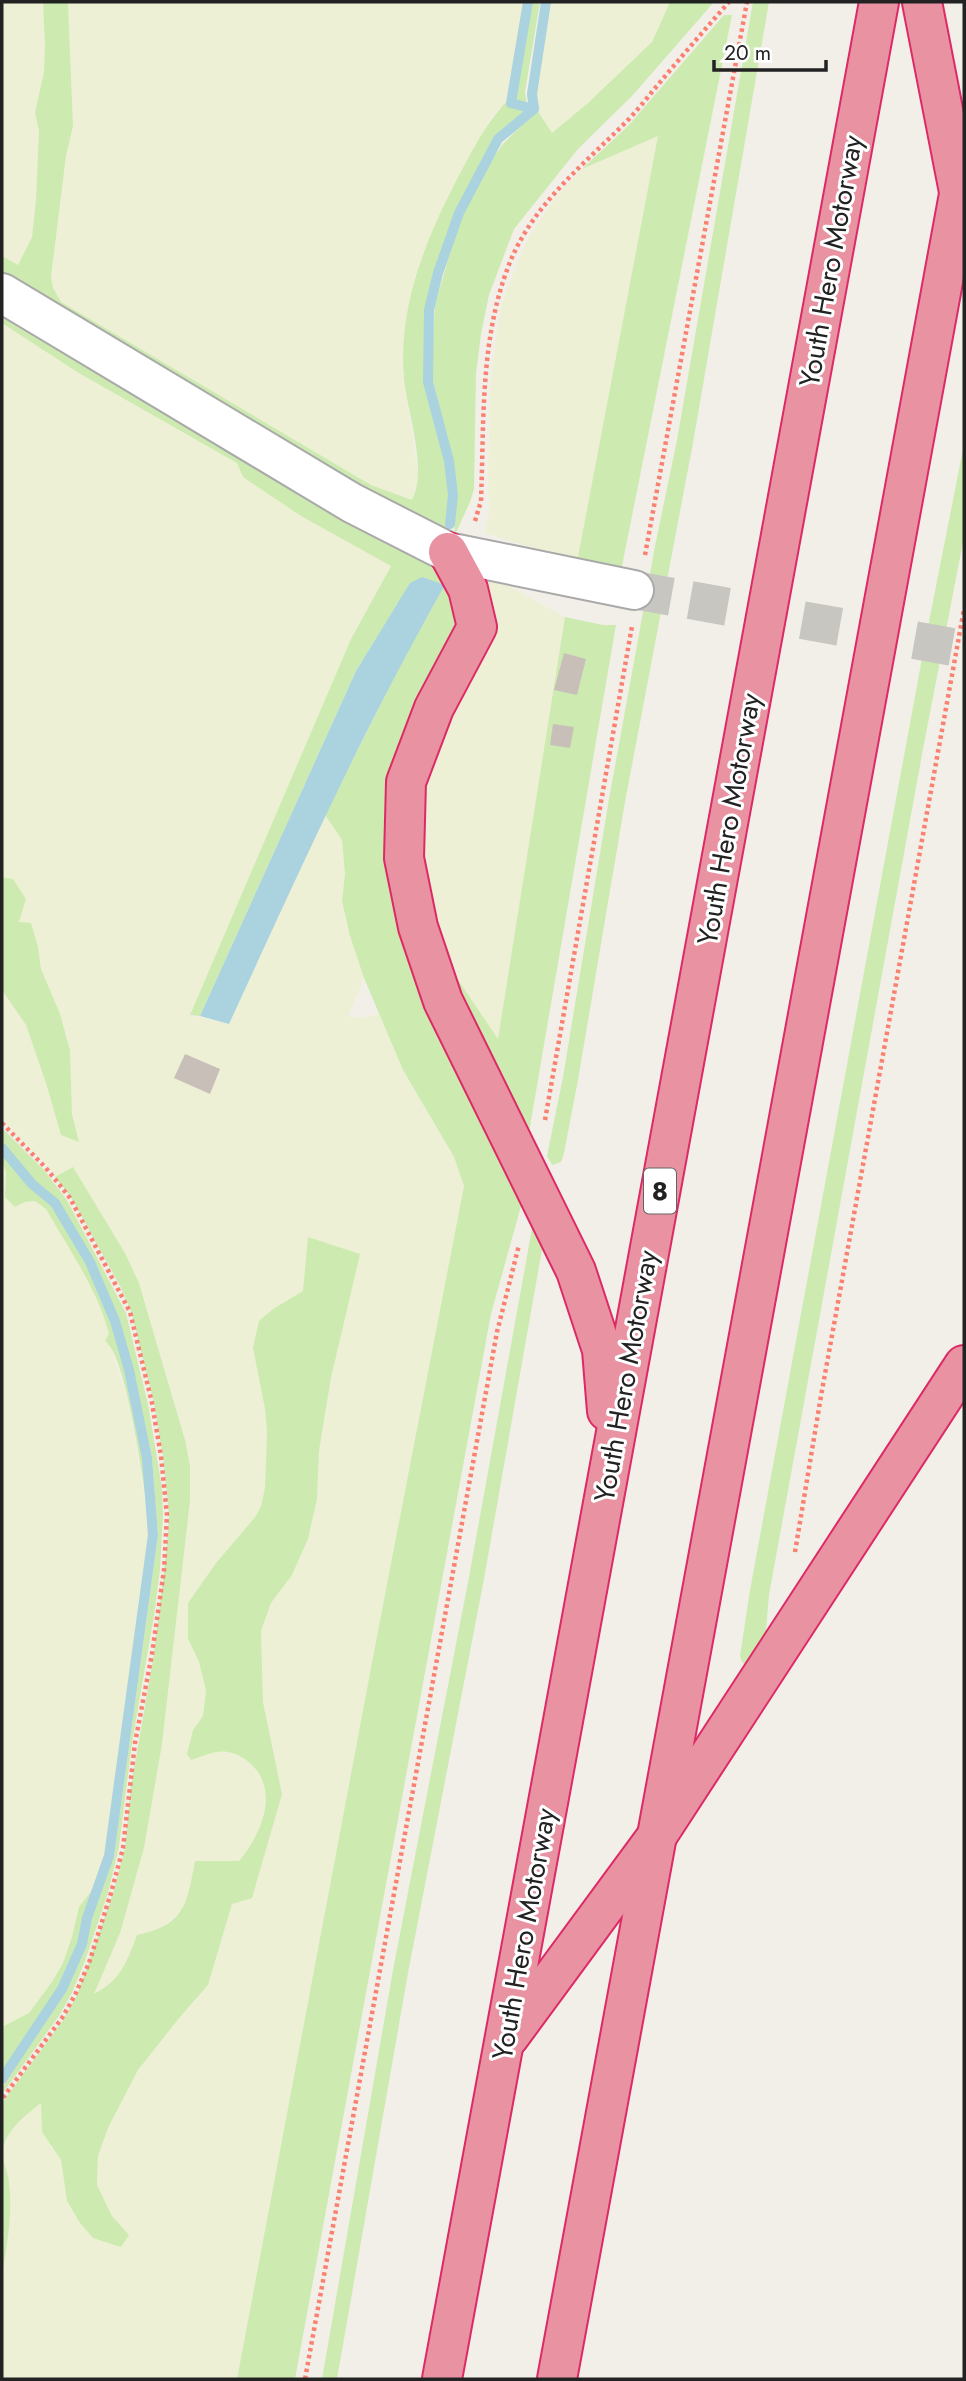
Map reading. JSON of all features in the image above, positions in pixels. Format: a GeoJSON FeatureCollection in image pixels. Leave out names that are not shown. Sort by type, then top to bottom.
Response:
{"type":"FeatureCollection","features":[{"type":"Feature","properties":{"kind":"highway","name":"Youth Hero Motorway"},"geometry":{"type":"LineString","coordinates":[[442,2379],[879,2]]}},
{"type":"Feature","properties":{"kind":"highway"},"geometry":{"type":"LineString","coordinates":[[922,2],[962,179],[964,272]]}},
{"type":"Feature","properties":{"kind":"highway"},"geometry":{"type":"LineString","coordinates":[[557,2379],[962,179]]}},
{"type":"Feature","properties":{"kind":"highway"},"geometry":{"type":"LineString","coordinates":[[448,552],[468,589],[477,628],[435,708],[406,782],[404,858],[418,927],[443,1001],[576,1271],[602,1350],[611,1458]]}},
{"type":"Feature","properties":{"kind":"highway"},"geometry":{"type":"LineString","coordinates":[[503,2044],[657,1836],[964,1365]]}},
{"type":"Feature","properties":{"kind":"street"},"geometry":{"type":"LineString","coordinates":[[2,293],[352,503],[448,552],[635,590]]}},
{"type":"Feature","properties":{"kind":"path"},"geometry":{"type":"LineString","coordinates":[[448,552],[470,536],[481,501],[486,377],[492,326],[507,270],[522,236],[550,197],[576,168],[627,121],[729,2]]}},
{"type":"Feature","properties":{"kind":"path"},"geometry":{"type":"LineString","coordinates":[[794,1556],[964,609]]}},
{"type":"Feature","properties":{"kind":"path"},"geometry":{"type":"LineString","coordinates":[[2,1123],[47,1168],[70,1198],[130,1312],[152,1403],[167,1515],[164,1570],[152,1654],[135,1743],[123,1847],[111,1894],[89,1963],[75,1995],[62,2018],[2,2099]]}},
{"type":"Feature","properties":{"kind":"path"},"geometry":{"type":"LineString","coordinates":[[305,2379],[498,1332],[534,1186]]}},
{"type":"Feature","properties":{"kind":"green space"},"geometry":{"type":"Polygon","coordinates":[[[2,2],[43,2],[44,72],[35,112],[39,131],[36,200],[32,237],[18,265],[2,256],[2,2]]]}},
{"type":"Feature","properties":{"kind":"green space"},"geometry":{"type":"Polygon","coordinates":[[[43,2],[68,2],[73,126],[66,156],[51,277],[53,288],[61,302],[371,485],[412,500],[418,472],[404,378],[403,350],[411,294],[419,267],[428,240],[452,189],[490,121],[510,98],[509,106],[528,109],[495,138],[456,212],[435,273],[426,311],[425,382],[448,484],[445,538],[2,281],[2,256],[18,265],[32,237],[39,131],[35,112],[44,72],[43,2]]]}},
{"type":"Feature","properties":{"kind":"green space"},"geometry":{"type":"Polygon","coordinates":[[[68,2],[526,2],[510,98],[492,116],[450,192],[419,266],[403,374],[418,474],[413,500],[371,485],[61,302],[53,288],[51,277],[66,156],[73,126],[68,2]]]}},
{"type":"Feature","properties":{"kind":"green space"},"geometry":{"type":"Polygon","coordinates":[[[532,2],[540,2],[525,92],[527,104],[516,101],[532,2]]]}},
{"type":"Feature","properties":{"kind":"green space"},"geometry":{"type":"Polygon","coordinates":[[[550,2],[670,2],[652,42],[552,133],[537,110],[535,92],[550,2]]]}},
{"type":"Feature","properties":{"kind":"green space"},"geometry":{"type":"Polygon","coordinates":[[[670,2],[714,2],[632,96],[578,149],[514,229],[489,295],[481,334],[476,374],[474,489],[454,537],[457,493],[433,381],[432,349],[435,305],[455,235],[490,163],[502,145],[537,110],[552,133],[588,103],[652,42],[670,2]]]}},
{"type":"Feature","properties":{"kind":"green space"},"geometry":{"type":"Polygon","coordinates":[[[753,2],[769,2],[693,443],[625,802],[578,1080],[564,1153],[561,1162],[552,1165],[547,1156],[563,1077],[609,799],[677,440],[753,2]]]}},
{"type":"Feature","properties":{"kind":"green space"},"geometry":{"type":"Polygon","coordinates":[[[724,15],[732,15],[620,576],[577,562],[658,136],[582,169],[628,126],[724,15]]]}},
{"type":"Feature","properties":{"kind":"green space"},"geometry":{"type":"Polygon","coordinates":[[[658,135],[577,562],[485,533],[489,513],[490,387],[502,303],[522,251],[558,194],[582,169],[658,135]]]}},
{"type":"Feature","properties":{"kind":"green space"},"geometry":{"type":"Polygon","coordinates":[[[2,306],[443,570],[459,624],[392,794],[523,1199],[491,1314],[295,2379],[237,2379],[464,1186],[454,1157],[403,1070],[364,978],[342,901],[345,874],[342,840],[325,815],[408,650],[445,585],[410,584],[356,671],[200,1016],[190,1015],[351,639],[391,566],[301,516],[243,477],[237,463],[77,372],[5,325],[2,322],[2,306]]]}},
{"type":"Feature","properties":{"kind":"green space"},"geometry":{"type":"Polygon","coordinates":[[[2,322],[77,372],[237,463],[301,516],[391,565],[351,639],[190,1015],[229,1024],[325,815],[342,840],[345,874],[342,901],[364,978],[348,1016],[357,1018],[379,1014],[403,1070],[454,1158],[464,1186],[237,2379],[2,2379],[2,2276],[9,2234],[2,2151],[9,2134],[22,2118],[42,2102],[51,2147],[61,2160],[67,2201],[80,2223],[93,2237],[121,2247],[128,2235],[112,2216],[97,2185],[98,2156],[108,2128],[138,2070],[208,1985],[232,1904],[282,1794],[263,1702],[261,1631],[271,1603],[292,1575],[308,1539],[317,1499],[319,1451],[335,1359],[306,1275],[303,1291],[273,1309],[261,1380],[267,1432],[265,1488],[261,1506],[188,1603],[188,1639],[199,1662],[206,1690],[203,1716],[193,1730],[191,1760],[218,1751],[241,1755],[256,1769],[263,1781],[266,1792],[262,1825],[253,1844],[239,1861],[195,1861],[189,1895],[180,1914],[155,1931],[137,1935],[124,1968],[111,1984],[93,1994],[120,1933],[144,1848],[162,1744],[190,1501],[190,1466],[148,1312],[139,1283],[125,1253],[73,1168],[55,1177],[48,1166],[2,1120],[2,990],[26,1025],[46,1083],[79,1141],[72,1114],[67,1035],[41,969],[38,947],[19,922],[13,879],[2,877],[2,322]]]}},
{"type":"Feature","properties":{"kind":"green space"},"geometry":{"type":"Polygon","coordinates":[[[964,444],[964,537],[769,1595],[765,1642],[748,1667],[740,1656],[750,1590],[964,444]]]}},
{"type":"Feature","properties":{"kind":"green space"},"geometry":{"type":"Polygon","coordinates":[[[463,561],[565,617],[498,1040],[438,950],[415,837],[463,561]]]}},
{"type":"Feature","properties":{"kind":"green space"},"geometry":{"type":"Polygon","coordinates":[[[565,617],[616,625],[527,1144],[438,950],[498,1039],[565,617]]]}},
{"type":"Feature","properties":{"kind":"green space"},"geometry":{"type":"Polygon","coordinates":[[[2,877],[13,879],[26,899],[19,922],[31,923],[41,969],[60,1014],[70,1050],[72,1114],[79,1142],[61,1135],[26,1025],[2,990],[2,877]]]}},
{"type":"Feature","properties":{"kind":"green space"},"geometry":{"type":"Polygon","coordinates":[[[2,1128],[44,1170],[67,1200],[126,1313],[148,1404],[162,1488],[163,1515],[154,1616],[132,1743],[119,1847],[108,1893],[72,1993],[59,2016],[2,2094],[2,2088],[10,2074],[66,1991],[86,1945],[91,1920],[114,1856],[158,1536],[152,1458],[133,1369],[119,1320],[94,1260],[57,1201],[35,1182],[2,1144],[2,1128]]]}},
{"type":"Feature","properties":{"kind":"green space"},"geometry":{"type":"Polygon","coordinates":[[[2,1153],[31,1186],[53,1205],[88,1263],[113,1322],[145,1459],[151,1535],[128,1400],[113,1352],[105,1341],[109,1334],[98,1302],[46,1209],[35,1201],[15,1207],[5,1197],[6,1171],[2,1163],[2,1153]]]}},
{"type":"Feature","properties":{"kind":"green space"},"geometry":{"type":"Polygon","coordinates":[[[2,1163],[6,1171],[4,1188],[25,1202],[36,1201],[46,1209],[87,1278],[107,1324],[110,1345],[128,1401],[151,1535],[107,1855],[97,1884],[79,1907],[63,1963],[52,1982],[29,2013],[2,2027],[2,1163]]]}},
{"type":"Feature","properties":{"kind":"green space"},"geometry":{"type":"Polygon","coordinates":[[[73,1167],[125,1253],[139,1283],[185,1440],[190,1466],[190,1501],[162,1744],[144,1848],[120,1933],[94,1994],[117,1976],[137,1935],[165,1925],[181,1910],[186,1901],[195,1861],[239,1861],[260,1826],[266,1800],[260,1775],[251,1764],[240,1756],[227,1752],[191,1760],[187,1754],[193,1730],[203,1716],[206,1690],[199,1662],[188,1639],[188,1603],[261,1506],[265,1488],[267,1432],[253,1348],[259,1321],[303,1291],[308,1237],[360,1254],[331,1378],[319,1451],[317,1499],[308,1539],[292,1575],[271,1603],[261,1631],[263,1702],[282,1794],[252,1898],[232,1904],[208,1985],[138,2070],[108,2128],[98,2156],[97,2185],[112,2216],[129,2235],[121,2247],[93,2238],[80,2223],[67,2201],[61,2160],[42,2132],[41,2103],[13,2129],[3,2149],[10,2205],[2,2276],[2,2103],[64,2019],[77,1995],[113,1894],[125,1848],[131,1786],[154,1654],[169,1514],[154,1403],[131,1311],[71,1197],[55,1177],[73,1167]]]}},
{"type":"Feature","properties":{"kind":"green space"},"geometry":{"type":"Polygon","coordinates":[[[535,1212],[544,1238],[484,1579],[408,1973],[337,2379],[322,2379],[393,1970],[469,1577],[535,1212]]]}},
{"type":"Feature","properties":{"kind":"green space"},"geometry":{"type":"Polygon","coordinates":[[[97,1884],[76,1950],[60,1988],[2,2074],[2,2027],[29,2013],[52,1982],[63,1963],[79,1907],[97,1884]]]}},
{"type":"Feature","properties":{"kind":"water"},"geometry":{"type":"Polygon","coordinates":[[[422,577],[445,585],[359,747],[229,1024],[200,1016],[356,671],[410,583],[422,577]]]}},
{"type":"Feature","properties":{"kind":"building"},"geometry":{"type":"Polygon","coordinates":[[[564,653],[586,659],[577,695],[554,690],[564,653]]]}},
{"type":"Feature","properties":{"kind":"building"},"geometry":{"type":"Polygon","coordinates":[[[553,724],[574,727],[570,748],[550,745],[553,724]]]}},
{"type":"Feature","properties":{"kind":"building"},"geometry":{"type":"Polygon","coordinates":[[[185,1054],[220,1069],[210,1094],[174,1078],[185,1054]]]}},
{"type":"Feature","properties":{"kind":"waterway"},"geometry":{"type":"LineString","coordinates":[[528,2],[511,103],[534,109]]}},
{"type":"Feature","properties":{"kind":"waterway"},"geometry":{"type":"LineString","coordinates":[[450,524],[453,495],[449,461],[428,382],[429,310],[438,273],[459,213],[498,139],[534,109],[532,94],[546,2]]}},
{"type":"Feature","properties":{"kind":"waterway"},"geometry":{"type":"LineString","coordinates":[[2,1148],[32,1184],[55,1203],[90,1262],[115,1321],[129,1370],[147,1458],[153,1535],[109,1856],[87,1918],[82,1944],[62,1989],[2,2079]]}},
{"type":"Feature","properties":{"kind":"tunnel"},"geometry":{"type":"LineString","coordinates":[[634,590],[964,649]]}}]}
